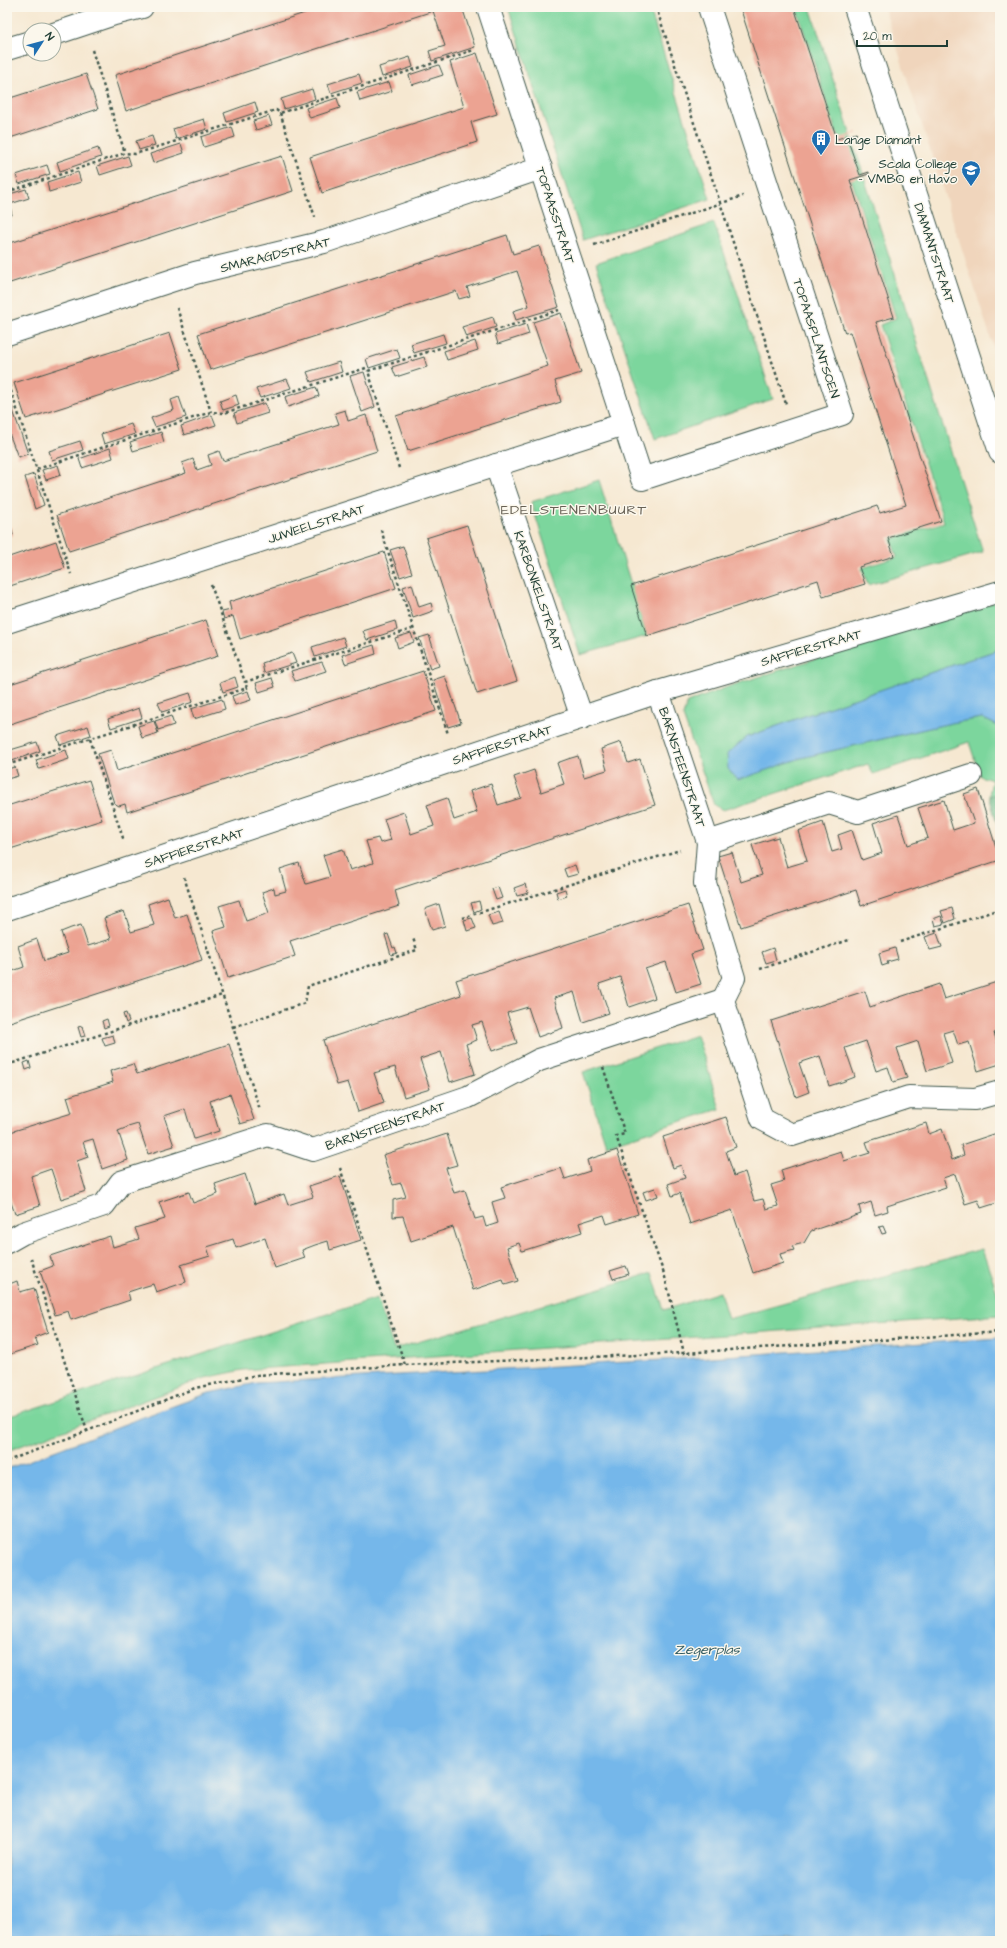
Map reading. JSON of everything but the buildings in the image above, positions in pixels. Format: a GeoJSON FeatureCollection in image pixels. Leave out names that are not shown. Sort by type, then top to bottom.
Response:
{"type":"FeatureCollection","features":[{"type":"Feature","properties":{"kind":"street"},"geometry":{"type":"LineString","coordinates":[[62,31],[142,7]]}},
{"type":"Feature","properties":{"kind":"street","name":"TOPAASSTRAAT"},"geometry":{"type":"LineString","coordinates":[[488,7],[624,424]]}},
{"type":"Feature","properties":{"kind":"street","name":"TOPAASPLANTSOEN"},"geometry":{"type":"LineString","coordinates":[[624,424],[642,479],[842,414],[709,7]]}},
{"type":"Feature","properties":{"kind":"street","name":"DIAMANTSTRAAT"},"geometry":{"type":"LineString","coordinates":[[855,7],[992,401],[1000,452]]}},
{"type":"Feature","properties":{"kind":"street"},"geometry":{"type":"LineString","coordinates":[[7,49],[22,44]]}},
{"type":"Feature","properties":{"kind":"street","name":"SMARAGDSTRAAT"},"geometry":{"type":"LineString","coordinates":[[7,334],[195,274],[324,242],[541,168]]}},
{"type":"Feature","properties":{"kind":"street","name":"JUWEELSTRAAT"},"geometry":{"type":"LineString","coordinates":[[7,622],[624,424]]}},
{"type":"Feature","properties":{"kind":"street","name":"KARBONKELSTRAAT"},"geometry":{"type":"LineString","coordinates":[[496,465],[582,718]]}},
{"type":"Feature","properties":{"kind":"street","name":"SAFFIERSTRAAT"},"geometry":{"type":"LineString","coordinates":[[7,909],[658,692],[1000,592]]}},
{"type":"Feature","properties":{"kind":"street","name":"BARNSTEENSTRAAT"},"geometry":{"type":"LineString","coordinates":[[658,692],[708,842],[705,883],[734,978]]}},
{"type":"Feature","properties":{"kind":"street","name":"BARNSTEENSTRAAT"},"geometry":{"type":"LineString","coordinates":[[708,842],[829,803],[858,812],[972,776]]}},
{"type":"Feature","properties":{"kind":"street"},"geometry":{"type":"LineString","coordinates":[[734,978],[723,1000],[762,1119],[792,1135],[909,1097],[975,1099],[1000,1092]]}},
{"type":"Feature","properties":{"kind":"street","name":"BARNSTEENSTRAAT"},"geometry":{"type":"LineString","coordinates":[[268,1135],[313,1150],[468,1097],[539,1060],[723,1000]]}},
{"type":"Feature","properties":{"kind":"street"},"geometry":{"type":"LineString","coordinates":[[15,1238],[104,1205],[121,1182],[268,1135]]}},
{"type":"Feature","properties":{"kind":"path"},"geometry":{"type":"LineString","coordinates":[[656,7],[786,406]]}},
{"type":"Feature","properties":{"kind":"path"},"geometry":{"type":"LineString","coordinates":[[84,24],[125,153]]}},
{"type":"Feature","properties":{"kind":"path"},"geometry":{"type":"LineString","coordinates":[[280,113],[500,41]]}},
{"type":"Feature","properties":{"kind":"path"},"geometry":{"type":"LineString","coordinates":[[7,192],[125,153],[135,154],[276,110],[280,113],[324,242]]}},
{"type":"Feature","properties":{"kind":"path"},"geometry":{"type":"LineString","coordinates":[[569,253],[768,188]]}},
{"type":"Feature","properties":{"kind":"path"},"geometry":{"type":"LineString","coordinates":[[169,282],[211,412]]}},
{"type":"Feature","properties":{"kind":"path"},"geometry":{"type":"LineString","coordinates":[[368,371],[585,302]]}},
{"type":"Feature","properties":{"kind":"path"},"geometry":{"type":"LineString","coordinates":[[37,469],[211,412],[224,413],[366,368],[407,494]]}},
{"type":"Feature","properties":{"kind":"path"},"geometry":{"type":"LineString","coordinates":[[7,379],[79,600]]}},
{"type":"Feature","properties":{"kind":"path"},"geometry":{"type":"LineString","coordinates":[[373,504],[412,629],[456,760]]}},
{"type":"Feature","properties":{"kind":"path"},"geometry":{"type":"LineString","coordinates":[[7,766],[247,688],[202,560]]}},
{"type":"Feature","properties":{"kind":"path"},"geometry":{"type":"LineString","coordinates":[[245,682],[412,629]]}},
{"type":"Feature","properties":{"kind":"path"},"geometry":{"type":"LineString","coordinates":[[90,739],[133,867]]}},
{"type":"Feature","properties":{"kind":"path"},"geometry":{"type":"LineString","coordinates":[[462,918],[708,842]]}},
{"type":"Feature","properties":{"kind":"path"},"geometry":{"type":"LineString","coordinates":[[176,853],[268,1135]]}},
{"type":"Feature","properties":{"kind":"path"},"geometry":{"type":"LineString","coordinates":[[900,942],[1000,908]]}},
{"type":"Feature","properties":{"kind":"path"},"geometry":{"type":"LineString","coordinates":[[233,1027],[305,1003],[308,986],[417,950],[414,938]]}},
{"type":"Feature","properties":{"kind":"path"},"geometry":{"type":"LineString","coordinates":[[734,978],[849,940]]}},
{"type":"Feature","properties":{"kind":"path"},"geometry":{"type":"LineString","coordinates":[[7,1065],[222,994]]}},
{"type":"Feature","properties":{"kind":"path"},"geometry":{"type":"LineString","coordinates":[[594,1042],[625,1134],[616,1136],[665,1278],[684,1353]]}},
{"type":"Feature","properties":{"kind":"path"},"geometry":{"type":"LineString","coordinates":[[331,1143],[405,1365]]}},
{"type":"Feature","properties":{"kind":"path"},"geometry":{"type":"LineString","coordinates":[[15,1238],[87,1431]]}},
{"type":"Feature","properties":{"kind":"path"},"geometry":{"type":"LineString","coordinates":[[7,1461],[195,1388],[257,1375],[405,1365],[684,1353],[1000,1332]]}},
{"type":"Feature","properties":{"kind":"shaded area","name":"Scala College - VMBO en Havo"},"geometry":{"type":"Polygon","coordinates":[[[884,7],[1000,7],[1000,367],[884,7]]]}},
{"type":"Feature","properties":{"kind":"green space"},"geometry":{"type":"Polygon","coordinates":[[[508,7],[649,7],[710,199],[583,240],[508,7]]]}},
{"type":"Feature","properties":{"kind":"green space"},"geometry":{"type":"Polygon","coordinates":[[[796,7],[810,7],[983,552],[868,585],[862,568],[897,557],[891,539],[944,522],[880,325],[896,318],[796,7]]]}},
{"type":"Feature","properties":{"kind":"green space"},"geometry":{"type":"Polygon","coordinates":[[[714,223],[773,399],[655,439],[596,263],[714,223]]]}},
{"type":"Feature","properties":{"kind":"green space"},"geometry":{"type":"Polygon","coordinates":[[[599,480],[647,636],[580,655],[531,502],[599,480]]]}},
{"type":"Feature","properties":{"kind":"green space"},"geometry":{"type":"Polygon","coordinates":[[[1000,600],[1000,649],[747,737],[738,779],[801,758],[951,723],[982,718],[1000,727],[1000,793],[989,796],[992,780],[980,776],[969,742],[873,774],[868,764],[723,810],[714,805],[683,716],[687,703],[730,686],[1000,600]]]}},
{"type":"Feature","properties":{"kind":"green space"},"geometry":{"type":"Polygon","coordinates":[[[1000,793],[1000,835],[989,796],[1000,793]]]}},
{"type":"Feature","properties":{"kind":"green space"},"geometry":{"type":"Polygon","coordinates":[[[697,1035],[720,1109],[606,1145],[583,1072],[697,1035]]]}},
{"type":"Feature","properties":{"kind":"green space"},"geometry":{"type":"Polygon","coordinates":[[[982,1249],[1000,1301],[1000,1315],[243,1370],[205,1378],[7,1451],[7,1417],[377,1298],[394,1349],[652,1273],[664,1310],[720,1292],[728,1319],[982,1249]]]}},
{"type":"Feature","properties":{"kind":"water"},"geometry":{"type":"Polygon","coordinates":[[[1000,649],[1000,727],[982,718],[951,723],[801,758],[738,780],[728,769],[727,754],[747,737],[1000,649]]]}},
{"type":"Feature","properties":{"kind":"water","name":"Zegerplas"},"geometry":{"type":"Polygon","coordinates":[[[1000,1338],[1000,1941],[7,1941],[7,1469],[209,1393],[257,1383],[680,1359],[1000,1338]]]}},
{"type":"Feature","properties":{"kind":"place","name":"Lange Diamant"},"geometry":{"type":"Point","coordinates":[821,156]}},
{"type":"Feature","properties":{"kind":"place","name":"Scala College - VMBO en Havo"},"geometry":{"type":"Point","coordinates":[971,187]}},
{"type":"Feature","properties":{"kind":"district","name":"EDELSTENENBUURT"},"geometry":{"type":"Point","coordinates":[574,509]}}]}
